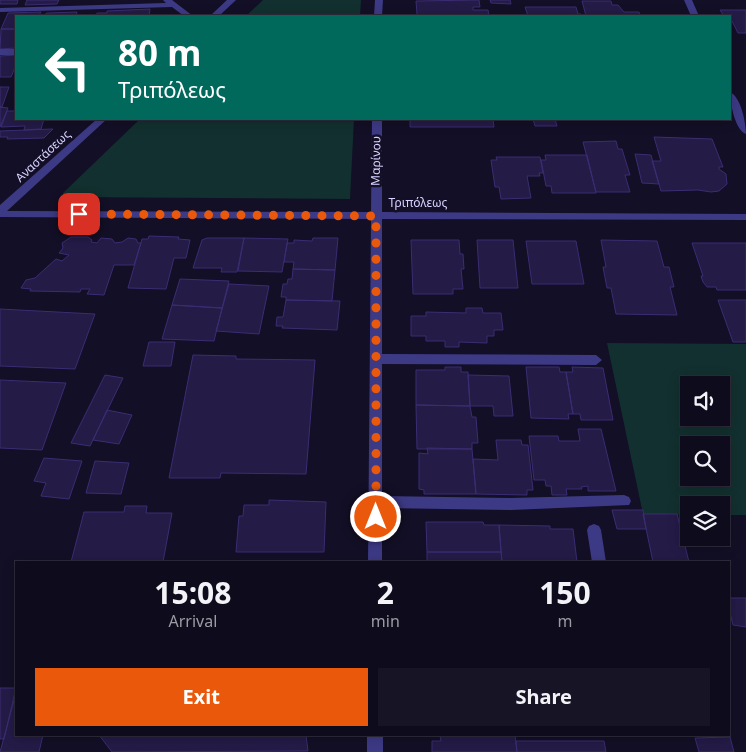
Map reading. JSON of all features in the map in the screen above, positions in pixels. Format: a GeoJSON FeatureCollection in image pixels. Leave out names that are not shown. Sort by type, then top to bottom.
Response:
{"type":"FeatureCollection","features":[{"type":"Feature","properties":{"kind":"street"},"geometry":{"type":"LineString","coordinates":[[215,15],[232,0]]}},
{"type":"Feature","properties":{"kind":"street"},"geometry":{"type":"LineString","coordinates":[[378,15],[379,0]]}},
{"type":"Feature","properties":{"kind":"street"},"geometry":{"type":"LineString","coordinates":[[688,0],[695,15]]}},
{"type":"Feature","properties":{"kind":"street"},"geometry":{"type":"LineString","coordinates":[[0,10],[169,2],[188,15]]}},
{"type":"Feature","properties":{"kind":"street"},"geometry":{"type":"LineString","coordinates":[[0,52],[15,52]]}},
{"type":"Feature","properties":{"kind":"street"},"geometry":{"type":"LineString","coordinates":[[731,97],[746,131]]}},
{"type":"Feature","properties":{"kind":"street","name":"Αναστάσεως"},"geometry":{"type":"LineString","coordinates":[[0,212],[101,120]]}},
{"type":"Feature","properties":{"kind":"street","name":"Μαρίνου"},"geometry":{"type":"LineString","coordinates":[[375,561],[377,120]]}},
{"type":"Feature","properties":{"kind":"street","name":"Τριπόλεως"},"geometry":{"type":"LineString","coordinates":[[0,212],[746,217]]}},
{"type":"Feature","properties":{"kind":"street"},"geometry":{"type":"LineString","coordinates":[[376,359],[596,360]]}},
{"type":"Feature","properties":{"kind":"street"},"geometry":{"type":"LineString","coordinates":[[376,502],[512,504],[624,502]]}},
{"type":"Feature","properties":{"kind":"street"},"geometry":{"type":"LineString","coordinates":[[594,530],[599,561]]}},
{"type":"Feature","properties":{"kind":"street"},"geometry":{"type":"LineString","coordinates":[[375,736],[375,752]]}},
{"type":"Feature","properties":{"kind":"green space"},"geometry":{"type":"Polygon","coordinates":[[[263,0],[361,0],[360,15],[247,15],[263,0]]]}},
{"type":"Feature","properties":{"kind":"green space"},"geometry":{"type":"Polygon","coordinates":[[[139,120],[354,120],[350,199],[63,197],[63,193],[139,120]]]}},
{"type":"Feature","properties":{"kind":"green space"},"geometry":{"type":"Polygon","coordinates":[[[607,343],[746,344],[746,515],[730,515],[730,496],[680,496],[680,515],[643,514],[607,343]]]}},
{"type":"Feature","properties":{"kind":"building"},"geometry":{"type":"Polygon","coordinates":[[[0,0],[18,0],[17,4],[0,4],[0,0]]]}},
{"type":"Feature","properties":{"kind":"building"},"geometry":{"type":"Polygon","coordinates":[[[27,0],[59,0],[57,4],[25,5],[27,0]]]}},
{"type":"Feature","properties":{"kind":"building"},"geometry":{"type":"Polygon","coordinates":[[[479,0],[480,7],[473,7],[473,10],[488,10],[489,15],[418,15],[416,1],[479,0]]]}},
{"type":"Feature","properties":{"kind":"building"},"geometry":{"type":"Polygon","coordinates":[[[490,0],[510,0],[511,4],[491,3],[490,0]]]}},
{"type":"Feature","properties":{"kind":"building"},"geometry":{"type":"Polygon","coordinates":[[[582,1],[611,1],[612,5],[618,5],[624,12],[639,12],[640,15],[586,15],[582,1]]]}},
{"type":"Feature","properties":{"kind":"building"},"geometry":{"type":"Polygon","coordinates":[[[525,7],[576,7],[578,14],[581,14],[580,15],[528,15],[525,7]]]}},
{"type":"Feature","properties":{"kind":"building"},"geometry":{"type":"Polygon","coordinates":[[[150,9],[149,15],[96,15],[97,13],[107,13],[107,11],[150,9]]]}},
{"type":"Feature","properties":{"kind":"building"},"geometry":{"type":"Polygon","coordinates":[[[720,10],[746,10],[746,33],[738,33],[731,21],[731,15],[723,15],[720,10]]]}},
{"type":"Feature","properties":{"kind":"building"},"geometry":{"type":"Polygon","coordinates":[[[41,12],[39,15],[15,15],[15,29],[1,29],[8,13],[41,12]]]}},
{"type":"Feature","properties":{"kind":"building"},"geometry":{"type":"Polygon","coordinates":[[[77,12],[76,15],[44,15],[47,13],[77,12]]]}},
{"type":"Feature","properties":{"kind":"building"},"geometry":{"type":"Polygon","coordinates":[[[1,29],[15,29],[15,48],[0,49],[1,29]]]}},
{"type":"Feature","properties":{"kind":"building"},"geometry":{"type":"Polygon","coordinates":[[[15,55],[15,67],[11,77],[0,77],[0,56],[15,55]]]}},
{"type":"Feature","properties":{"kind":"building"},"geometry":{"type":"Polygon","coordinates":[[[0,87],[9,87],[2,107],[0,107],[0,87]]]}},
{"type":"Feature","properties":{"kind":"building"},"geometry":{"type":"Polygon","coordinates":[[[0,107],[8,108],[0,127],[0,107]]]}},
{"type":"Feature","properties":{"kind":"building"},"geometry":{"type":"Polygon","coordinates":[[[7,111],[15,111],[15,120],[44,120],[41,129],[24,130],[25,126],[1,127],[7,111]]]}},
{"type":"Feature","properties":{"kind":"building"},"geometry":{"type":"Polygon","coordinates":[[[410,120],[493,120],[494,127],[410,127],[410,120]]]}},
{"type":"Feature","properties":{"kind":"building"},"geometry":{"type":"Polygon","coordinates":[[[533,120],[555,120],[557,126],[535,126],[533,120]]]}},
{"type":"Feature","properties":{"kind":"building"},"geometry":{"type":"Polygon","coordinates":[[[53,129],[44,138],[7,139],[8,137],[0,137],[0,131],[53,129]]]}},
{"type":"Feature","properties":{"kind":"building"},"geometry":{"type":"Polygon","coordinates":[[[654,137],[712,139],[723,167],[719,167],[719,169],[726,174],[727,184],[719,191],[711,192],[698,190],[661,191],[652,161],[661,161],[654,137]]]}},
{"type":"Feature","properties":{"kind":"building"},"geometry":{"type":"Polygon","coordinates":[[[616,141],[618,149],[622,149],[630,175],[625,175],[630,192],[596,192],[583,142],[616,141]]]}},
{"type":"Feature","properties":{"kind":"building"},"geometry":{"type":"Polygon","coordinates":[[[635,154],[651,155],[659,184],[642,183],[635,154]]]}},
{"type":"Feature","properties":{"kind":"building"},"geometry":{"type":"Polygon","coordinates":[[[545,155],[587,155],[596,193],[552,193],[551,186],[546,186],[541,160],[546,160],[545,155]]]}},
{"type":"Feature","properties":{"kind":"building"},"geometry":{"type":"Polygon","coordinates":[[[496,157],[540,157],[543,173],[539,173],[540,176],[527,176],[531,198],[501,199],[499,187],[495,187],[491,160],[497,160],[496,157]]]}},
{"type":"Feature","properties":{"kind":"building"},"geometry":{"type":"Polygon","coordinates":[[[149,236],[179,237],[178,239],[190,240],[186,258],[174,258],[166,289],[128,288],[142,239],[148,239],[149,236]]]}},
{"type":"Feature","properties":{"kind":"building"},"geometry":{"type":"Polygon","coordinates":[[[71,237],[88,237],[92,240],[91,242],[97,243],[101,238],[112,239],[115,243],[122,242],[128,238],[136,239],[138,243],[141,243],[134,265],[114,265],[104,295],[87,294],[90,289],[81,289],[80,292],[30,291],[31,289],[21,288],[26,280],[35,278],[56,259],[62,261],[69,255],[59,253],[63,248],[62,243],[71,237]]]}},
{"type":"Feature","properties":{"kind":"building"},"geometry":{"type":"Polygon","coordinates":[[[207,238],[244,238],[237,272],[221,272],[222,268],[193,268],[202,240],[207,238]]]}},
{"type":"Feature","properties":{"kind":"building"},"geometry":{"type":"Polygon","coordinates":[[[244,238],[288,239],[282,272],[238,271],[244,238]]]}},
{"type":"Feature","properties":{"kind":"building"},"geometry":{"type":"Polygon","coordinates":[[[313,238],[338,238],[335,270],[293,269],[294,262],[284,262],[287,243],[294,243],[294,240],[312,241],[313,238]]]}},
{"type":"Feature","properties":{"kind":"building"},"geometry":{"type":"Polygon","coordinates":[[[411,240],[459,240],[460,254],[463,254],[464,269],[461,269],[463,289],[453,289],[453,294],[413,294],[411,240]]]}},
{"type":"Feature","properties":{"kind":"building"},"geometry":{"type":"Polygon","coordinates":[[[477,240],[513,240],[518,288],[480,288],[477,240]]]}},
{"type":"Feature","properties":{"kind":"building"},"geometry":{"type":"Polygon","coordinates":[[[601,240],[657,241],[664,267],[669,267],[674,287],[670,287],[677,315],[616,314],[611,288],[607,288],[603,267],[606,267],[601,240]]]}},
{"type":"Feature","properties":{"kind":"building"},"geometry":{"type":"Polygon","coordinates":[[[526,241],[576,241],[584,284],[532,284],[526,241]]]}},
{"type":"Feature","properties":{"kind":"building"},"geometry":{"type":"Polygon","coordinates":[[[692,243],[746,243],[746,290],[717,290],[716,287],[707,287],[703,282],[701,276],[703,276],[692,243]]]}},
{"type":"Feature","properties":{"kind":"building"},"geometry":{"type":"Polygon","coordinates":[[[293,269],[335,270],[332,301],[286,300],[286,297],[281,297],[283,284],[287,284],[288,279],[292,279],[293,269]]]}},
{"type":"Feature","properties":{"kind":"building"},"geometry":{"type":"Polygon","coordinates":[[[180,279],[229,281],[222,308],[172,305],[180,279]]]}},
{"type":"Feature","properties":{"kind":"building"},"geometry":{"type":"Polygon","coordinates":[[[229,284],[269,286],[259,334],[216,331],[229,284]]]}},
{"type":"Feature","properties":{"kind":"building"},"geometry":{"type":"Polygon","coordinates":[[[286,300],[340,301],[337,330],[282,328],[283,326],[276,326],[277,317],[283,317],[286,300]]]}},
{"type":"Feature","properties":{"kind":"building"},"geometry":{"type":"Polygon","coordinates":[[[718,300],[746,300],[746,342],[733,342],[718,300]]]}},
{"type":"Feature","properties":{"kind":"building"},"geometry":{"type":"Polygon","coordinates":[[[172,305],[222,308],[214,341],[162,339],[172,305]]]}},
{"type":"Feature","properties":{"kind":"building"},"geometry":{"type":"Polygon","coordinates":[[[466,308],[482,308],[483,313],[501,313],[503,330],[494,330],[494,336],[487,336],[487,343],[459,342],[459,347],[445,347],[445,341],[426,341],[426,336],[411,336],[411,316],[426,316],[426,312],[466,313],[466,308]]]}},
{"type":"Feature","properties":{"kind":"building"},"geometry":{"type":"Polygon","coordinates":[[[0,309],[95,314],[75,369],[0,366],[0,309]]]}},
{"type":"Feature","properties":{"kind":"building"},"geometry":{"type":"Polygon","coordinates":[[[149,342],[175,342],[171,366],[143,366],[149,342]]]}},
{"type":"Feature","properties":{"kind":"building"},"geometry":{"type":"Polygon","coordinates":[[[193,355],[236,356],[236,359],[315,360],[306,474],[221,473],[220,478],[169,478],[193,355]]]}},
{"type":"Feature","properties":{"kind":"building"},"geometry":{"type":"Polygon","coordinates":[[[445,367],[461,367],[461,372],[468,372],[470,406],[416,405],[416,370],[445,370],[445,367]]]}},
{"type":"Feature","properties":{"kind":"building"},"geometry":{"type":"Polygon","coordinates":[[[526,367],[559,367],[560,372],[566,372],[573,414],[568,414],[569,419],[531,418],[526,367]]]}},
{"type":"Feature","properties":{"kind":"building"},"geometry":{"type":"Polygon","coordinates":[[[572,367],[603,368],[613,420],[581,420],[580,414],[573,414],[566,372],[573,372],[572,367]]]}},
{"type":"Feature","properties":{"kind":"building"},"geometry":{"type":"Polygon","coordinates":[[[105,375],[123,378],[90,446],[71,443],[105,375]]]}},
{"type":"Feature","properties":{"kind":"building"},"geometry":{"type":"Polygon","coordinates":[[[468,375],[509,376],[513,416],[494,416],[493,406],[470,406],[468,375]]]}},
{"type":"Feature","properties":{"kind":"building"},"geometry":{"type":"Polygon","coordinates":[[[0,380],[66,383],[42,450],[0,448],[0,380]]]}},
{"type":"Feature","properties":{"kind":"building"},"geometry":{"type":"Polygon","coordinates":[[[416,405],[470,406],[472,417],[476,417],[478,443],[472,443],[472,449],[417,449],[416,405]]]}},
{"type":"Feature","properties":{"kind":"building"},"geometry":{"type":"Polygon","coordinates":[[[107,410],[132,415],[119,444],[93,440],[107,410]]]}},
{"type":"Feature","properties":{"kind":"building"},"geometry":{"type":"Polygon","coordinates":[[[578,429],[601,429],[616,491],[588,491],[588,486],[581,487],[582,489],[566,489],[567,495],[552,495],[551,486],[546,486],[545,480],[534,480],[529,436],[558,436],[559,441],[580,441],[578,429]]]}},
{"type":"Feature","properties":{"kind":"building"},"geometry":{"type":"Polygon","coordinates":[[[496,440],[521,440],[522,445],[528,445],[533,490],[527,490],[527,495],[476,494],[473,459],[498,460],[496,440]]]}},
{"type":"Feature","properties":{"kind":"building"},"geometry":{"type":"Polygon","coordinates":[[[427,448],[472,449],[476,494],[424,494],[424,490],[419,489],[419,453],[428,454],[427,448]]]}},
{"type":"Feature","properties":{"kind":"building"},"geometry":{"type":"Polygon","coordinates":[[[44,458],[82,461],[69,499],[41,496],[46,483],[34,481],[44,458]]]}},
{"type":"Feature","properties":{"kind":"building"},"geometry":{"type":"Polygon","coordinates":[[[95,461],[129,463],[121,494],[86,493],[95,461]]]}},
{"type":"Feature","properties":{"kind":"building"},"geometry":{"type":"Polygon","coordinates":[[[269,500],[326,502],[324,552],[236,552],[239,516],[243,516],[244,505],[269,505],[269,500]]]}},
{"type":"Feature","properties":{"kind":"building"},"geometry":{"type":"Polygon","coordinates":[[[125,506],[147,506],[146,513],[172,513],[163,561],[71,561],[84,512],[124,512],[125,506]]]}},
{"type":"Feature","properties":{"kind":"building"},"geometry":{"type":"Polygon","coordinates":[[[612,510],[643,510],[646,529],[617,529],[612,510]]]}},
{"type":"Feature","properties":{"kind":"building"},"geometry":{"type":"Polygon","coordinates":[[[643,514],[677,514],[680,526],[680,546],[685,546],[689,561],[653,561],[643,514]]]}},
{"type":"Feature","properties":{"kind":"building"},"geometry":{"type":"Polygon","coordinates":[[[426,522],[483,522],[484,525],[499,525],[501,552],[427,552],[426,522]]]}},
{"type":"Feature","properties":{"kind":"building"},"geometry":{"type":"Polygon","coordinates":[[[499,525],[550,526],[550,529],[573,529],[577,561],[502,561],[499,525]]]}},
{"type":"Feature","properties":{"kind":"building"},"geometry":{"type":"Polygon","coordinates":[[[427,552],[501,552],[502,561],[427,561],[427,552]]]}},
{"type":"Feature","properties":{"kind":"building"},"geometry":{"type":"Polygon","coordinates":[[[730,598],[746,598],[746,627],[733,625],[730,613],[730,598]]]}},
{"type":"Feature","properties":{"kind":"building"},"geometry":{"type":"Polygon","coordinates":[[[0,688],[15,688],[4,739],[0,739],[0,688]]]}},
{"type":"Feature","properties":{"kind":"building"},"geometry":{"type":"Polygon","coordinates":[[[15,697],[15,736],[43,736],[39,752],[0,752],[15,697]]]}},
{"type":"Feature","properties":{"kind":"building"},"geometry":{"type":"Polygon","coordinates":[[[100,736],[306,736],[308,751],[112,752],[100,736]]]}},
{"type":"Feature","properties":{"kind":"building"},"geometry":{"type":"Polygon","coordinates":[[[440,736],[515,736],[517,752],[432,752],[432,741],[441,741],[440,736]]]}},
{"type":"Feature","properties":{"kind":"building"},"geometry":{"type":"Polygon","coordinates":[[[730,737],[734,752],[699,752],[695,738],[730,737]]]}},
{"type":"Feature","properties":{"kind":"building"},"geometry":{"type":"Polygon","coordinates":[[[516,741],[604,741],[606,752],[517,752],[516,741]]]}},
{"type":"Feature","properties":{"kind":"route"},"geometry":{"type":"LineString","coordinates":[[79,214],[376,216],[376,517]]}}]}
